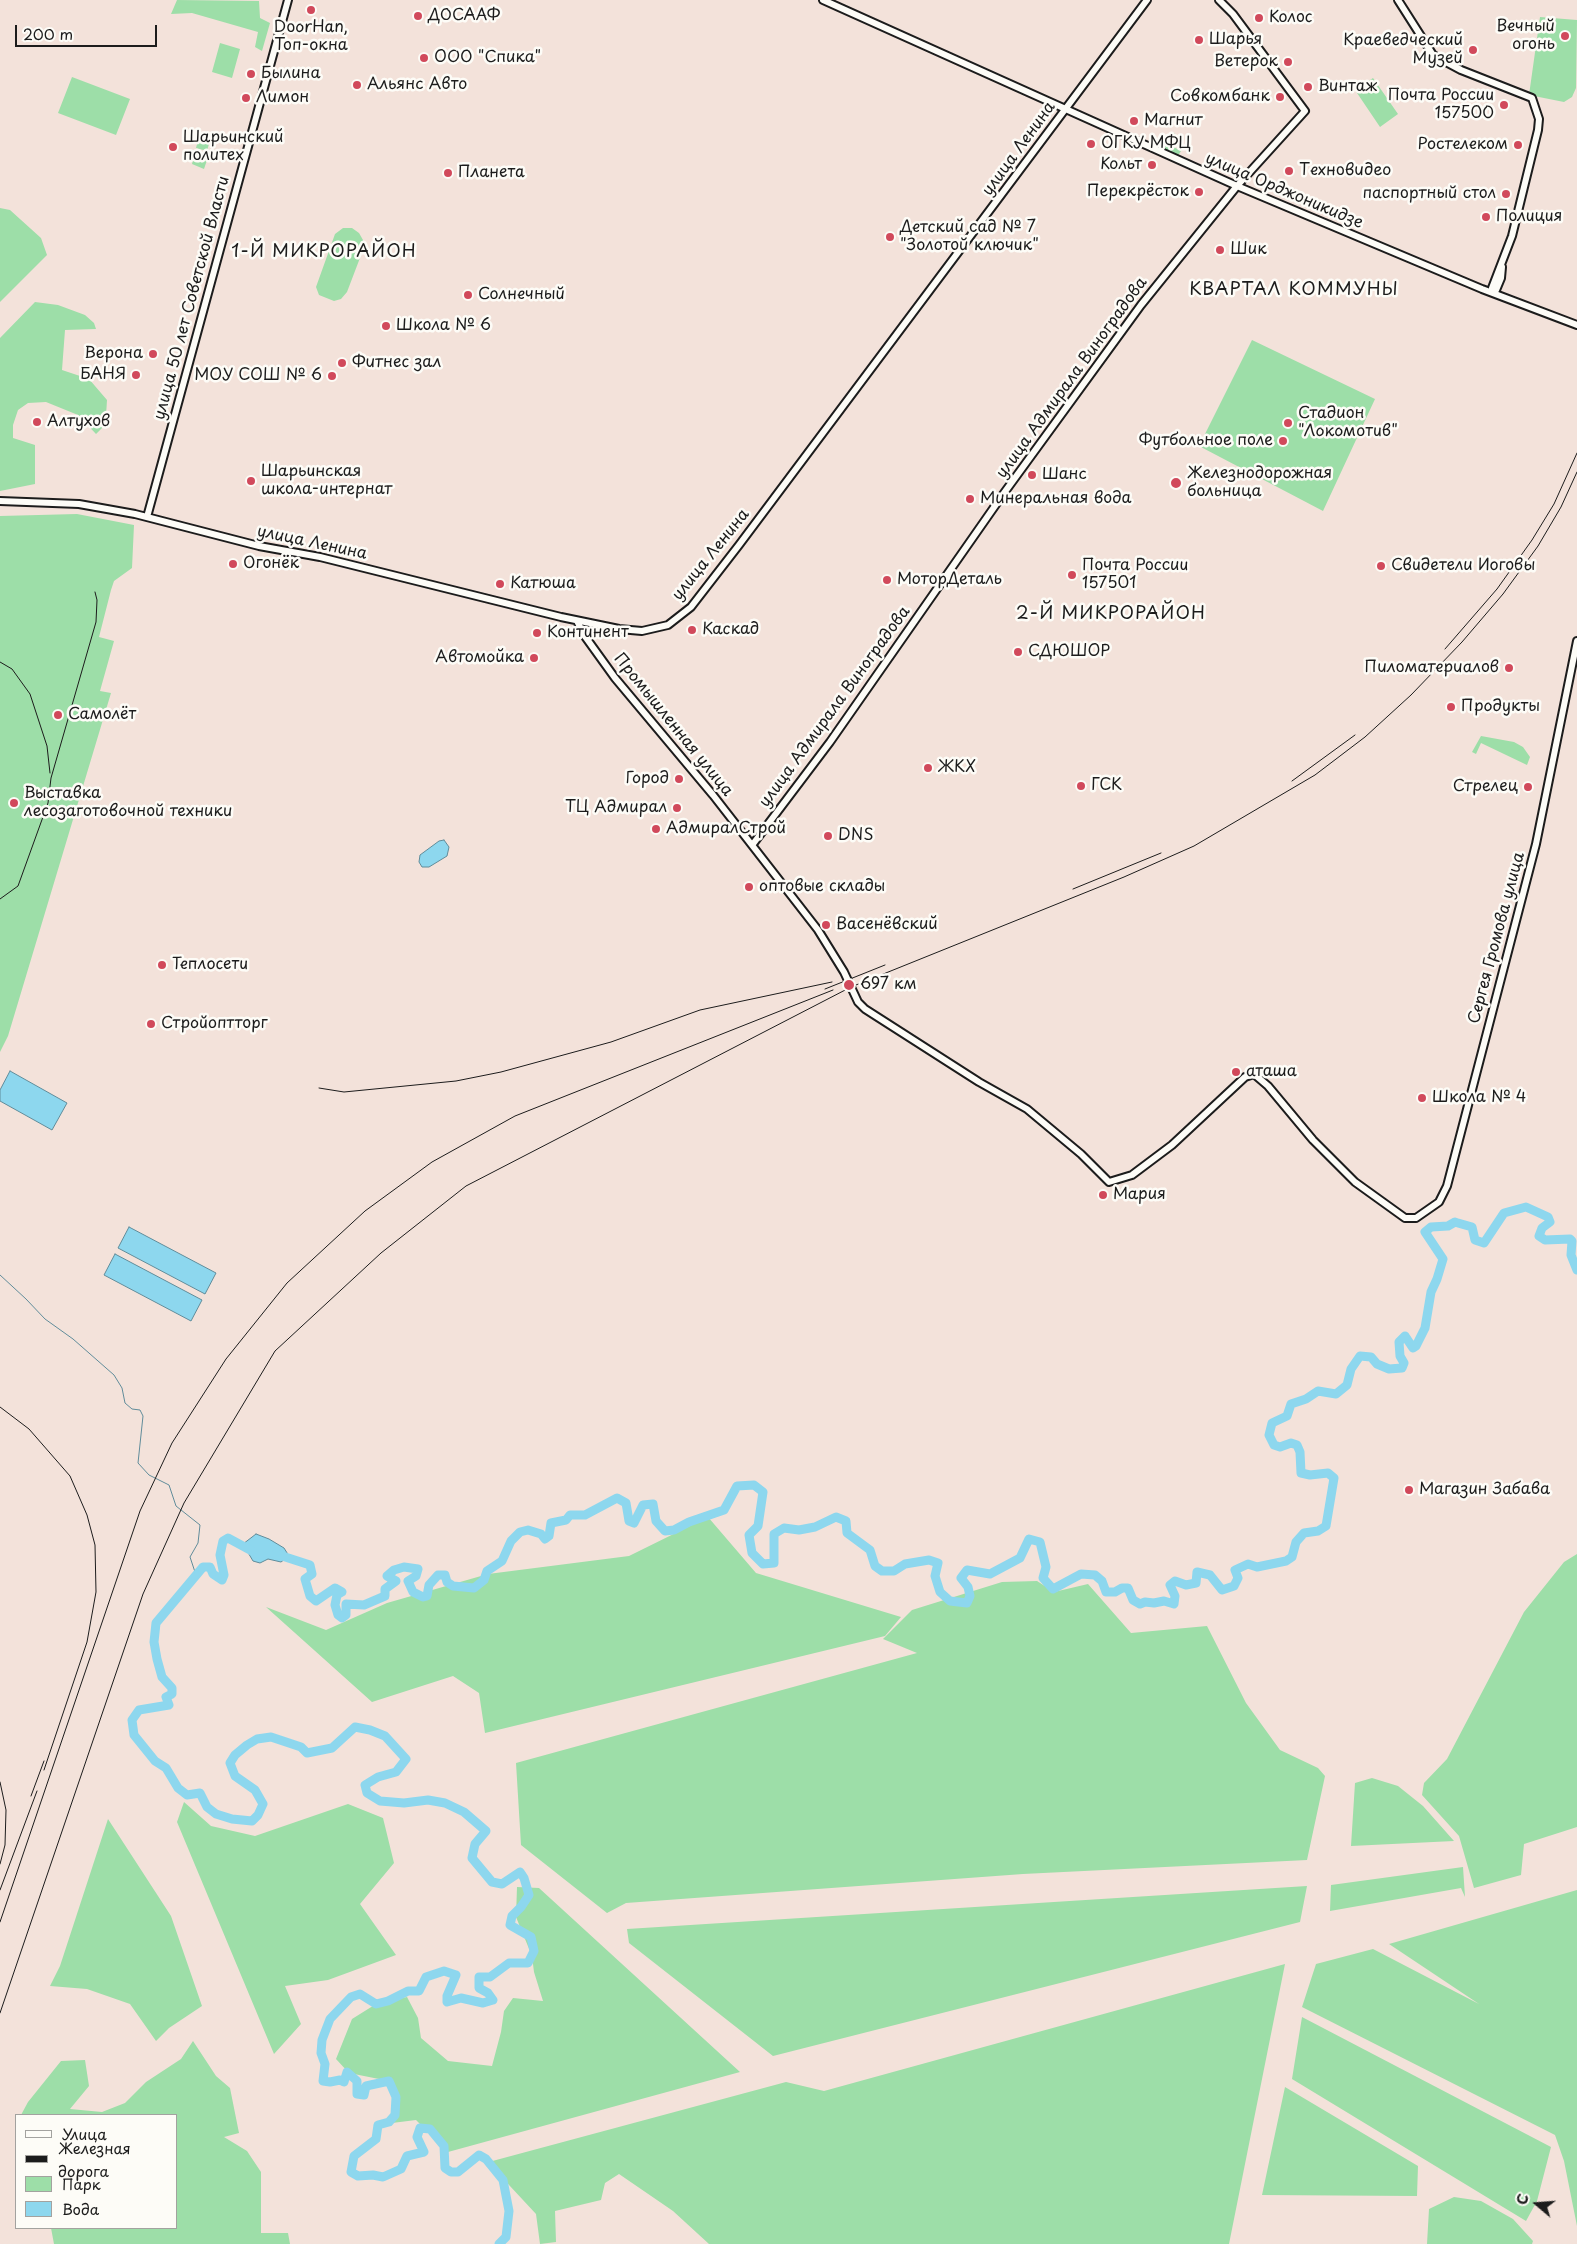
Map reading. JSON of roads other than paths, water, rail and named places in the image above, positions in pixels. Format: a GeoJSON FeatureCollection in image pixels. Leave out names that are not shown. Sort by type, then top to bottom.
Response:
{"type":"FeatureCollection","features":[{"type":"Feature","properties":{"kind":"street","name":"улица 50 лет Советской Власти"},"geometry":{"type":"LineString","coordinates":[[147,517],[288,0]]}},
{"type":"Feature","properties":{"kind":"street","name":"улица Орджоникидзе"},"geometry":{"type":"LineString","coordinates":[[823,0],[1238,186],[1482,289],[1577,326]]}},
{"type":"Feature","properties":{"kind":"street","name":"улица Ленина"},"geometry":{"type":"LineString","coordinates":[[0,501],[80,504],[147,517],[253,545],[320,557],[578,621],[642,631],[668,625],[691,607],[927,296],[1147,0]]}},
{"type":"Feature","properties":{"kind":"street","name":"улица Адмирала Виноградова"},"geometry":{"type":"LineString","coordinates":[[753,844],[830,742],[1004,493],[1141,305],[1238,186],[1305,111],[1219,0]]}},
{"type":"Feature","properties":{"kind":"street"},"geometry":{"type":"LineString","coordinates":[[1398,0],[1433,56],[1461,70],[1532,98],[1539,119],[1512,236],[1493,293]]}},
{"type":"Feature","properties":{"kind":"street"},"geometry":{"type":"LineString","coordinates":[[1482,289],[1499,278]]}},
{"type":"Feature","properties":{"kind":"street"},"geometry":{"type":"LineString","coordinates":[[1499,278],[1503,290],[1509,299]]}},
{"type":"Feature","properties":{"kind":"street","name":"Промышленная улица"},"geometry":{"type":"LineString","coordinates":[[578,621],[584,635],[615,678],[753,844],[818,930],[844,972],[861,1006],[979,1082],[1027,1109],[1080,1154],[1109,1182],[1132,1175],[1172,1145],[1245,1077],[1254,1074]]}},
{"type":"Feature","properties":{"kind":"street","name":"Сергея Громова улица"},"geometry":{"type":"LineString","coordinates":[[1254,1074],[1268,1086],[1313,1140],[1355,1182],[1405,1218],[1416,1218],[1439,1202],[1447,1186],[1536,844],[1577,641]]}},
{"type":"Feature","properties":{"kind":"water"},"geometry":{"type":"Polygon","coordinates":[[[444,840],[449,847],[447,856],[429,867],[422,867],[419,862],[420,855],[439,841],[444,840]]]}},
{"type":"Feature","properties":{"kind":"water"},"geometry":{"type":"Polygon","coordinates":[[[10,1071],[67,1103],[52,1130],[0,1101],[0,1090],[10,1071]]]}},
{"type":"Feature","properties":{"kind":"water"},"geometry":{"type":"Polygon","coordinates":[[[129,1227],[216,1273],[205,1294],[118,1248],[129,1227]]]}},
{"type":"Feature","properties":{"kind":"water"},"geometry":{"type":"Polygon","coordinates":[[[115,1254],[202,1300],[191,1321],[104,1275],[115,1254]]]}},
{"type":"Feature","properties":{"kind":"water"},"geometry":{"type":"Polygon","coordinates":[[[256,1534],[284,1548],[289,1556],[281,1562],[268,1559],[260,1563],[253,1561],[243,1544],[256,1534]]]}},
{"type":"Feature","properties":{"kind":"waterway"},"geometry":{"type":"LineString","coordinates":[[1458,1223],[1472,1227],[1475,1240],[1484,1243],[1504,1213],[1526,1207],[1548,1217],[1550,1222],[1542,1228],[1539,1236],[1545,1240],[1570,1239],[1572,1241],[1571,1255],[1577,1270]]}},
{"type":"Feature","properties":{"kind":"waterway"},"geometry":{"type":"LineString","coordinates":[[276,1554],[310,1565],[312,1574],[305,1579],[310,1596],[316,1601],[335,1588],[342,1592],[337,1595],[335,1605],[338,1615],[342,1618],[346,1615],[346,1604],[364,1605],[385,1596],[385,1589],[396,1581],[387,1576],[394,1570],[404,1567],[418,1569],[416,1576],[408,1581],[413,1592],[423,1597],[427,1596],[429,1585],[438,1575],[445,1575],[447,1582],[453,1586],[474,1588],[484,1580],[487,1571],[502,1561],[511,1541],[520,1532],[528,1530],[541,1534],[545,1539],[549,1536],[551,1523],[566,1520],[570,1515],[585,1515],[617,1498],[626,1503],[629,1521],[634,1523],[643,1505],[653,1504],[656,1521],[665,1531],[674,1530],[689,1522],[724,1510],[737,1486],[754,1485],[763,1492],[758,1526],[749,1535],[752,1553],[763,1564],[774,1563],[774,1534],[784,1528],[799,1530],[815,1527],[836,1517],[846,1521],[847,1533],[870,1550],[875,1566],[882,1571],[894,1571],[905,1564],[929,1560],[938,1563],[935,1576],[940,1592],[950,1601],[967,1603],[970,1596],[968,1587],[961,1578],[967,1570],[990,1574],[1020,1558],[1029,1539],[1040,1542],[1046,1567],[1043,1578],[1053,1589],[1081,1574],[1095,1575],[1102,1581],[1106,1592],[1115,1592],[1122,1588],[1128,1588],[1133,1600],[1140,1604],[1164,1601],[1174,1604],[1175,1596],[1170,1585],[1175,1581],[1186,1585],[1196,1583],[1197,1572],[1210,1575],[1222,1590],[1234,1586],[1238,1578],[1235,1570],[1248,1564],[1257,1567],[1286,1561],[1292,1557],[1296,1542],[1304,1533],[1318,1531],[1326,1526],[1334,1478],[1328,1473],[1310,1475],[1301,1473],[1300,1452],[1297,1445],[1291,1443],[1280,1447],[1274,1445],[1269,1435],[1272,1423],[1287,1416],[1291,1404],[1306,1399],[1318,1391],[1336,1394],[1347,1385],[1351,1369],[1360,1356],[1371,1357],[1377,1364],[1389,1369],[1402,1368],[1404,1363],[1400,1356],[1399,1342],[1405,1336],[1413,1348],[1416,1346],[1425,1328],[1431,1292],[1443,1259],[1425,1232],[1431,1227],[1448,1226],[1455,1222]]}},
{"type":"Feature","properties":{"kind":"waterway"},"geometry":{"type":"LineString","coordinates":[[0,1275],[45,1319],[73,1339],[114,1375],[122,1388],[125,1403],[132,1409],[140,1410],[143,1416],[138,1463],[149,1475],[169,1485],[176,1506],[200,1525],[198,1543],[190,1557],[196,1575]]}},
{"type":"Feature","properties":{"kind":"waterway"},"geometry":{"type":"LineString","coordinates":[[252,1551],[228,1538],[223,1541],[220,1555],[224,1575],[222,1580],[213,1574],[210,1567],[203,1567],[156,1623],[154,1642],[157,1659],[162,1677],[172,1688],[172,1694],[166,1697],[169,1705],[139,1710],[132,1720],[134,1735],[155,1761],[166,1768],[178,1788],[187,1795],[200,1793],[207,1807],[216,1814],[232,1819],[252,1821],[258,1815],[263,1804],[255,1790],[235,1776],[230,1763],[235,1755],[247,1745],[257,1739],[271,1737],[301,1747],[307,1753],[332,1748],[355,1727],[370,1730],[385,1736],[406,1759],[396,1772],[378,1777],[365,1785],[367,1793],[380,1801],[404,1803],[428,1800],[445,1803],[464,1812],[486,1831],[475,1844],[472,1858],[492,1882],[502,1884],[520,1872],[524,1878],[529,1895],[512,1916],[510,1925],[531,1937],[534,1951],[528,1963],[509,1963],[490,1977],[479,1977],[479,1988],[488,1993],[493,2000],[483,2003],[461,1998],[447,2002],[447,1996],[456,1975],[444,1971],[426,1977],[419,1991],[408,1991],[388,2001],[376,2004],[360,1994],[351,1997],[330,2019],[322,2040],[321,2053],[325,2064],[323,2081],[340,2080],[344,2082],[347,2072],[357,2081],[357,2094],[364,2095],[366,2086],[389,2081],[396,2097],[395,2115],[389,2122],[378,2125],[376,2139],[354,2156],[351,2172],[358,2176],[373,2175],[383,2177],[401,2169],[407,2156],[424,2152],[417,2137],[420,2128],[430,2129],[444,2146],[445,2168],[451,2172],[458,2172],[479,2155],[486,2159],[503,2180],[509,2211],[506,2237],[499,2244]]}},
{"type":"Feature","properties":{"kind":"railway"},"geometry":{"type":"LineString","coordinates":[[1445,649],[1497,589],[1532,540],[1554,504],[1577,453]]}},
{"type":"Feature","properties":{"kind":"railway"},"geometry":{"type":"LineString","coordinates":[[0,2013],[143,1594],[184,1503],[275,1351],[381,1253],[466,1186],[851,987],[1124,877],[1194,846],[1315,775],[1365,737],[1411,695],[1462,642],[1503,594],[1538,546],[1561,507],[1577,472]]}},
{"type":"Feature","properties":{"kind":"railway"},"geometry":{"type":"LineString","coordinates":[[0,899],[18,886],[48,803],[51,778],[96,622],[97,600],[95,592]]}},
{"type":"Feature","properties":{"kind":"railway"},"geometry":{"type":"LineString","coordinates":[[0,662],[12,669],[30,694],[47,746],[50,773]]}},
{"type":"Feature","properties":{"kind":"railway"},"geometry":{"type":"LineString","coordinates":[[1292,781],[1355,735]]}},
{"type":"Feature","properties":{"kind":"railway"},"geometry":{"type":"LineString","coordinates":[[1073,889],[1161,853]]}},
{"type":"Feature","properties":{"kind":"railway"},"geometry":{"type":"LineString","coordinates":[[825,989],[885,965]]}},
{"type":"Feature","properties":{"kind":"railway"},"geometry":{"type":"LineString","coordinates":[[319,1088],[344,1092],[456,1081],[501,1072],[611,1042],[700,1010],[832,982]]}},
{"type":"Feature","properties":{"kind":"railway"},"geometry":{"type":"LineString","coordinates":[[0,1922],[140,1511],[172,1443],[226,1359],[287,1283],[365,1211],[432,1162],[515,1116],[833,990]]}},
{"type":"Feature","properties":{"kind":"railway"},"geometry":{"type":"LineString","coordinates":[[0,1407],[29,1429],[70,1476],[87,1515],[95,1545],[96,1592],[87,1642],[44,1770]]}},
{"type":"Feature","properties":{"kind":"railway"},"geometry":{"type":"LineString","coordinates":[[31,1796],[44,1761]]}},
{"type":"Feature","properties":{"kind":"railway"},"geometry":{"type":"LineString","coordinates":[[0,1782],[6,1810],[5,1845],[0,1864]]}},
{"type":"Feature","properties":{"kind":"railway"},"geometry":{"type":"LineString","coordinates":[[0,1890],[37,1791]]}},
{"type":"Feature","properties":{"kind":"place","name":"DoorHan, Топ-окна"},"geometry":{"type":"Point","coordinates":[311,10]}},
{"type":"Feature","properties":{"kind":"place","name":"ДОСААФ"},"geometry":{"type":"Point","coordinates":[418,16]}},
{"type":"Feature","properties":{"kind":"place","name":"Колос"},"geometry":{"type":"Point","coordinates":[1259,18]}},
{"type":"Feature","properties":{"kind":"place","name":"Вечный огонь"},"geometry":{"type":"Point","coordinates":[1565,36]}},
{"type":"Feature","properties":{"kind":"place","name":"Шарья"},"geometry":{"type":"Point","coordinates":[1199,40]}},
{"type":"Feature","properties":{"kind":"place","name":"Краеведческий Музей"},"geometry":{"type":"Point","coordinates":[1473,50]}},
{"type":"Feature","properties":{"kind":"place","name":"ООО \"Спика\""},"geometry":{"type":"Point","coordinates":[424,58]}},
{"type":"Feature","properties":{"kind":"place","name":"Ветерок"},"geometry":{"type":"Point","coordinates":[1288,62]}},
{"type":"Feature","properties":{"kind":"place","name":"Былина"},"geometry":{"type":"Point","coordinates":[251,74]}},
{"type":"Feature","properties":{"kind":"place","name":"Альянс Авто"},"geometry":{"type":"Point","coordinates":[357,85]}},
{"type":"Feature","properties":{"kind":"place","name":"Винтаж"},"geometry":{"type":"Point","coordinates":[1308,87]}},
{"type":"Feature","properties":{"kind":"place","name":"Совкомбанк"},"geometry":{"type":"Point","coordinates":[1280,97]}},
{"type":"Feature","properties":{"kind":"place","name":"Лимон"},"geometry":{"type":"Point","coordinates":[246,98]}},
{"type":"Feature","properties":{"kind":"place","name":"Почта России 157500"},"geometry":{"type":"Point","coordinates":[1504,105]}},
{"type":"Feature","properties":{"kind":"place","name":"Магнит"},"geometry":{"type":"Point","coordinates":[1134,121]}},
{"type":"Feature","properties":{"kind":"place","name":"ОГКУ МФЦ"},"geometry":{"type":"Point","coordinates":[1091,144]}},
{"type":"Feature","properties":{"kind":"place","name":"Ростелеком"},"geometry":{"type":"Point","coordinates":[1518,145]}},
{"type":"Feature","properties":{"kind":"place","name":"Шарьинский политех"},"geometry":{"type":"Point","coordinates":[173,147]}},
{"type":"Feature","properties":{"kind":"place","name":"Кольт"},"geometry":{"type":"Point","coordinates":[1152,165]}},
{"type":"Feature","properties":{"kind":"place","name":"Tехновидео"},"geometry":{"type":"Point","coordinates":[1289,171]}},
{"type":"Feature","properties":{"kind":"place","name":"Планета"},"geometry":{"type":"Point","coordinates":[448,173]}},
{"type":"Feature","properties":{"kind":"place","name":"Перекрёсток"},"geometry":{"type":"Point","coordinates":[1199,192]}},
{"type":"Feature","properties":{"kind":"place","name":"паспортный стол"},"geometry":{"type":"Point","coordinates":[1506,194]}},
{"type":"Feature","properties":{"kind":"place","name":"Полиция"},"geometry":{"type":"Point","coordinates":[1486,217]}},
{"type":"Feature","properties":{"kind":"place","name":"Детский сад № 7 \"Золотой ключик\""},"geometry":{"type":"Point","coordinates":[890,237]}},
{"type":"Feature","properties":{"kind":"place","name":"Шик"},"geometry":{"type":"Point","coordinates":[1220,250]}},
{"type":"Feature","properties":{"kind":"place","name":"Солнечный"},"geometry":{"type":"Point","coordinates":[468,295]}},
{"type":"Feature","properties":{"kind":"place","name":"Школа № 6"},"geometry":{"type":"Point","coordinates":[386,326]}},
{"type":"Feature","properties":{"kind":"place","name":"Верона"},"geometry":{"type":"Point","coordinates":[153,354]}},
{"type":"Feature","properties":{"kind":"place","name":"Фитнес зал"},"geometry":{"type":"Point","coordinates":[342,363]}},
{"type":"Feature","properties":{"kind":"place","name":"БАНЯ"},"geometry":{"type":"Point","coordinates":[136,375]}},
{"type":"Feature","properties":{"kind":"place","name":"МОУ СОШ № 6"},"geometry":{"type":"Point","coordinates":[332,376]}},
{"type":"Feature","properties":{"kind":"place","name":"Алтухов"},"geometry":{"type":"Point","coordinates":[37,422]}},
{"type":"Feature","properties":{"kind":"place","name":"Стадион \"Локомотив\""},"geometry":{"type":"Point","coordinates":[1288,423]}},
{"type":"Feature","properties":{"kind":"place","name":"Футбольное поле"},"geometry":{"type":"Point","coordinates":[1283,441]}},
{"type":"Feature","properties":{"kind":"place","name":"Шанс"},"geometry":{"type":"Point","coordinates":[1032,475]}},
{"type":"Feature","properties":{"kind":"place","name":"Шарьинская школа-интернат"},"geometry":{"type":"Point","coordinates":[251,481]}},
{"type":"Feature","properties":{"kind":"place","name":"Железнодорожная больница"},"geometry":{"type":"Point","coordinates":[1176,483]}},
{"type":"Feature","properties":{"kind":"place","name":"Минеральная вода"},"geometry":{"type":"Point","coordinates":[970,499]}},
{"type":"Feature","properties":{"kind":"place","name":"Огонёк"},"geometry":{"type":"Point","coordinates":[233,564]}},
{"type":"Feature","properties":{"kind":"place","name":"Свидетели Иоговы"},"geometry":{"type":"Point","coordinates":[1381,566]}},
{"type":"Feature","properties":{"kind":"place","name":"Почта России 157501"},"geometry":{"type":"Point","coordinates":[1072,575]}},
{"type":"Feature","properties":{"kind":"place","name":"МоторДеталь"},"geometry":{"type":"Point","coordinates":[887,580]}},
{"type":"Feature","properties":{"kind":"place","name":"Катюша"},"geometry":{"type":"Point","coordinates":[500,584]}},
{"type":"Feature","properties":{"kind":"place","name":"Каскад"},"geometry":{"type":"Point","coordinates":[692,630]}},
{"type":"Feature","properties":{"kind":"place","name":"Континент"},"geometry":{"type":"Point","coordinates":[537,633]}},
{"type":"Feature","properties":{"kind":"place","name":"СДЮШОР"},"geometry":{"type":"Point","coordinates":[1018,652]}},
{"type":"Feature","properties":{"kind":"place","name":"Автомойка"},"geometry":{"type":"Point","coordinates":[534,658]}},
{"type":"Feature","properties":{"kind":"place","name":"Пиломатериалов"},"geometry":{"type":"Point","coordinates":[1509,668]}},
{"type":"Feature","properties":{"kind":"place","name":"Продукты"},"geometry":{"type":"Point","coordinates":[1451,707]}},
{"type":"Feature","properties":{"kind":"place","name":"Самолёт"},"geometry":{"type":"Point","coordinates":[58,715]}},
{"type":"Feature","properties":{"kind":"place","name":"ЖКХ"},"geometry":{"type":"Point","coordinates":[928,768]}},
{"type":"Feature","properties":{"kind":"place","name":"Город"},"geometry":{"type":"Point","coordinates":[679,779]}},
{"type":"Feature","properties":{"kind":"place","name":"ГСК"},"geometry":{"type":"Point","coordinates":[1081,786]}},
{"type":"Feature","properties":{"kind":"place","name":"Стрелец"},"geometry":{"type":"Point","coordinates":[1528,787]}},
{"type":"Feature","properties":{"kind":"place","name":"Выставка лесозаготовочной техники"},"geometry":{"type":"Point","coordinates":[14,803]}},
{"type":"Feature","properties":{"kind":"place","name":"ТЦ Адмирал"},"geometry":{"type":"Point","coordinates":[677,808]}},
{"type":"Feature","properties":{"kind":"place","name":"АдмиралСтрой"},"geometry":{"type":"Point","coordinates":[656,829]}},
{"type":"Feature","properties":{"kind":"place","name":"DNS"},"geometry":{"type":"Point","coordinates":[828,836]}},
{"type":"Feature","properties":{"kind":"place","name":"оптовые склады"},"geometry":{"type":"Point","coordinates":[749,887]}},
{"type":"Feature","properties":{"kind":"place","name":"Васенёвский"},"geometry":{"type":"Point","coordinates":[826,925]}},
{"type":"Feature","properties":{"kind":"place","name":"Теплосети"},"geometry":{"type":"Point","coordinates":[162,965]}},
{"type":"Feature","properties":{"kind":"place","name":"697 км"},"geometry":{"type":"Point","coordinates":[849,985]}},
{"type":"Feature","properties":{"kind":"place","name":"Стройоптторг"},"geometry":{"type":"Point","coordinates":[151,1024]}},
{"type":"Feature","properties":{"kind":"place","name":"аташа"},"geometry":{"type":"Point","coordinates":[1236,1072]}},
{"type":"Feature","properties":{"kind":"place","name":"Школа № 4"},"geometry":{"type":"Point","coordinates":[1422,1098]}},
{"type":"Feature","properties":{"kind":"place","name":"Мария"},"geometry":{"type":"Point","coordinates":[1103,1195]}},
{"type":"Feature","properties":{"kind":"place","name":"Магазин Забава"},"geometry":{"type":"Point","coordinates":[1409,1490]}},
{"type":"Feature","properties":{"kind":"district","name":"1-Й МИКРОРАЙОН"},"geometry":{"type":"Point","coordinates":[324,252]}},
{"type":"Feature","properties":{"kind":"district","name":"КВАРТАЛ КОММУНЫ"},"geometry":{"type":"Point","coordinates":[1294,290]}},
{"type":"Feature","properties":{"kind":"district","name":"2-Й МИКРОРАЙОН"},"geometry":{"type":"Point","coordinates":[1111,614]}}]}
